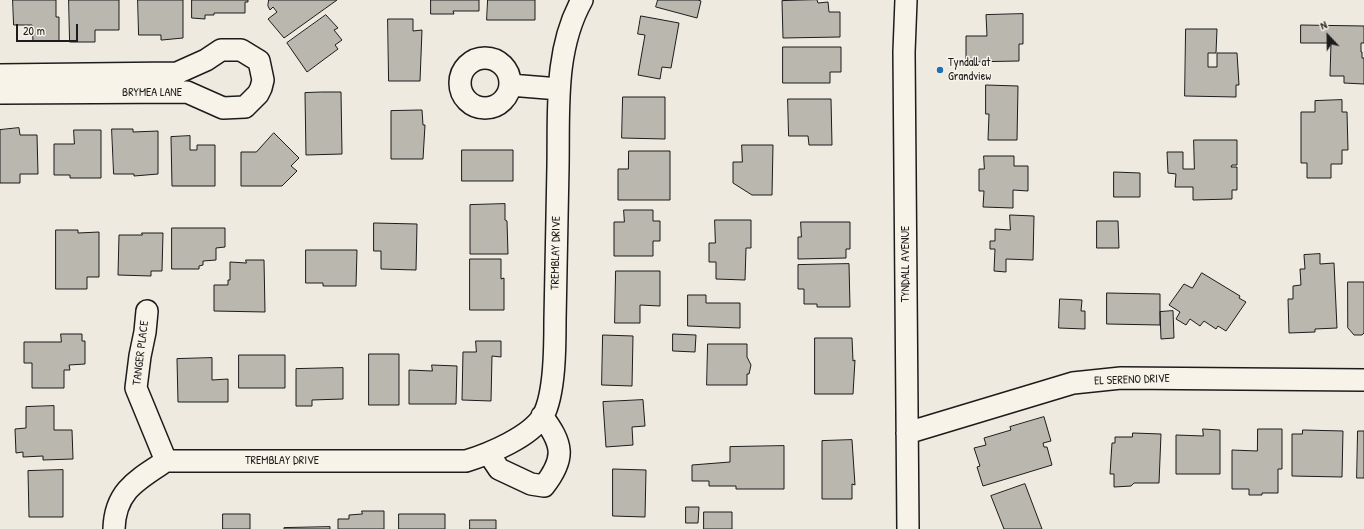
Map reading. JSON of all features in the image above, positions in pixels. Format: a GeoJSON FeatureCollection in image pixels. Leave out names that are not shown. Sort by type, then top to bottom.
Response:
{"type":"FeatureCollection","features":[{"type":"Feature","properties":{"kind":"street","name":"TREMBLAY DRIVE"},"geometry":{"type":"LineString","coordinates":[[166,461],[466,461],[489,454],[525,433],[542,416],[550,396],[555,341],[559,89],[564,46],[576,11],[582,0]]}},
{"type":"Feature","properties":{"kind":"street","name":"TYNDALL AVENUE"},"geometry":{"type":"LineString","coordinates":[[906,0],[904,52],[908,529]]}},
{"type":"Feature","properties":{"kind":"street","name":"BRYMEA LANE"},"geometry":{"type":"LineString","coordinates":[[0,75],[176,73],[206,60],[222,50],[241,50],[259,61],[263,80],[258,94],[245,107],[223,108],[187,92],[0,93]]}},
{"type":"Feature","properties":{"kind":"street"},"geometry":{"type":"LineString","coordinates":[[510,85],[559,89]]}},
{"type":"Feature","properties":{"kind":"street","name":"TANGER PLACE"},"geometry":{"type":"LineString","coordinates":[[147,311],[136,388],[166,461]]}},
{"type":"Feature","properties":{"kind":"street","name":"EL SERENO DRIVE"},"geometry":{"type":"LineString","coordinates":[[907,433],[1050,389],[1097,380],[1121,378],[1364,380]]}},
{"type":"Feature","properties":{"kind":"street"},"geometry":{"type":"LineString","coordinates":[[489,454],[500,470],[530,484],[544,486],[556,472],[560,456],[555,434],[542,416]]}},
{"type":"Feature","properties":{"kind":"street"},"geometry":{"type":"LineString","coordinates":[[114,529],[114,515],[125,492],[132,483],[166,461]]}},
{"type":"Feature","properties":{"kind":"building"},"geometry":{"type":"Polygon","coordinates":[[[13,0],[56,0],[56,17],[59,17],[59,41],[33,41],[32,25],[14,25],[13,0]]]}},
{"type":"Feature","properties":{"kind":"building"},"geometry":{"type":"Polygon","coordinates":[[[69,0],[119,0],[119,30],[95,30],[95,42],[70,42],[69,0]]]}},
{"type":"Feature","properties":{"kind":"building"},"geometry":{"type":"Polygon","coordinates":[[[138,0],[183,0],[183,38],[161,40],[161,35],[139,35],[138,0]]]}},
{"type":"Feature","properties":{"kind":"building"},"geometry":{"type":"Polygon","coordinates":[[[192,0],[248,0],[248,2],[245,2],[245,13],[214,13],[214,15],[205,15],[205,19],[192,18],[192,0]]]}},
{"type":"Feature","properties":{"kind":"building"},"geometry":{"type":"Polygon","coordinates":[[[269,0],[337,0],[284,38],[268,19],[277,12],[273,7],[270,10],[268,6],[269,0]]]}},
{"type":"Feature","properties":{"kind":"building"},"geometry":{"type":"Polygon","coordinates":[[[431,0],[479,0],[479,11],[453,11],[454,14],[431,14],[431,0]]]}},
{"type":"Feature","properties":{"kind":"building"},"geometry":{"type":"Polygon","coordinates":[[[488,0],[535,0],[535,20],[487,20],[488,0]]]}},
{"type":"Feature","properties":{"kind":"building"},"geometry":{"type":"Polygon","coordinates":[[[658,0],[701,1],[697,18],[656,7],[658,0]]]}},
{"type":"Feature","properties":{"kind":"building"},"geometry":{"type":"Polygon","coordinates":[[[817,0],[818,3],[828,2],[829,12],[840,12],[840,37],[783,38],[782,1],[817,0]]]}},
{"type":"Feature","properties":{"kind":"building"},"geometry":{"type":"Polygon","coordinates":[[[1023,14],[1023,44],[1019,44],[1019,61],[966,62],[966,36],[987,36],[986,15],[1023,14]]]}},
{"type":"Feature","properties":{"kind":"building"},"geometry":{"type":"Polygon","coordinates":[[[326,15],[338,28],[334,30],[342,40],[335,45],[338,49],[307,72],[287,43],[326,15]]]}},
{"type":"Feature","properties":{"kind":"building"},"geometry":{"type":"Polygon","coordinates":[[[641,16],[679,23],[671,68],[662,67],[660,79],[638,75],[645,35],[638,34],[641,16]]]}},
{"type":"Feature","properties":{"kind":"building"},"geometry":{"type":"Polygon","coordinates":[[[388,19],[413,19],[413,31],[422,30],[420,81],[389,81],[388,19]]]}},
{"type":"Feature","properties":{"kind":"building"},"geometry":{"type":"Polygon","coordinates":[[[1301,25],[1364,26],[1364,43],[1361,43],[1361,52],[1362,58],[1364,58],[1364,84],[1344,83],[1344,76],[1330,76],[1331,43],[1301,43],[1301,25]]]}},
{"type":"Feature","properties":{"kind":"building"},"geometry":{"type":"Polygon","coordinates":[[[1186,29],[1217,29],[1216,53],[1208,53],[1208,67],[1217,67],[1217,53],[1237,53],[1239,85],[1236,85],[1236,97],[1185,96],[1186,29]]]}},
{"type":"Feature","properties":{"kind":"building"},"geometry":{"type":"Polygon","coordinates":[[[783,47],[841,47],[841,72],[830,72],[830,83],[783,83],[783,47]]]}},
{"type":"Feature","properties":{"kind":"building"},"geometry":{"type":"Polygon","coordinates":[[[986,85],[1018,86],[1017,140],[988,140],[989,114],[986,114],[986,85]]]}},
{"type":"Feature","properties":{"kind":"building"},"geometry":{"type":"Polygon","coordinates":[[[341,92],[342,154],[306,155],[305,93],[341,92]]]}},
{"type":"Feature","properties":{"kind":"building"},"geometry":{"type":"Polygon","coordinates":[[[623,97],[665,97],[665,139],[622,138],[623,97]]]}},
{"type":"Feature","properties":{"kind":"building"},"geometry":{"type":"Polygon","coordinates":[[[788,99],[831,99],[832,145],[809,145],[808,136],[789,136],[788,99]]]}},
{"type":"Feature","properties":{"kind":"building"},"geometry":{"type":"Polygon","coordinates":[[[1342,100],[1342,112],[1347,112],[1348,150],[1342,150],[1342,164],[1331,164],[1331,178],[1307,178],[1307,163],[1301,163],[1301,112],[1315,112],[1315,101],[1342,100]]]}},
{"type":"Feature","properties":{"kind":"building"},"geometry":{"type":"Polygon","coordinates":[[[422,110],[423,125],[425,125],[423,159],[391,159],[391,111],[422,110]]]}},
{"type":"Feature","properties":{"kind":"building"},"geometry":{"type":"Polygon","coordinates":[[[19,128],[20,135],[37,135],[38,174],[20,174],[20,183],[0,183],[0,130],[19,128]]]}},
{"type":"Feature","properties":{"kind":"building"},"geometry":{"type":"Polygon","coordinates":[[[112,129],[133,129],[133,132],[158,131],[158,174],[134,176],[134,174],[114,174],[112,129]]]}},
{"type":"Feature","properties":{"kind":"building"},"geometry":{"type":"Polygon","coordinates":[[[74,130],[101,130],[101,178],[70,178],[70,175],[54,175],[54,144],[74,144],[74,130]]]}},
{"type":"Feature","properties":{"kind":"building"},"geometry":{"type":"Polygon","coordinates":[[[274,133],[299,158],[291,166],[297,171],[282,186],[241,186],[241,152],[256,152],[274,133]]]}},
{"type":"Feature","properties":{"kind":"building"},"geometry":{"type":"Polygon","coordinates":[[[190,136],[190,150],[197,150],[197,145],[215,145],[215,186],[172,186],[171,137],[190,136]]]}},
{"type":"Feature","properties":{"kind":"building"},"geometry":{"type":"Polygon","coordinates":[[[1194,140],[1237,140],[1237,165],[1232,165],[1231,167],[1237,167],[1237,190],[1232,190],[1232,199],[1193,200],[1193,187],[1175,187],[1176,174],[1168,173],[1167,152],[1183,152],[1183,169],[1194,169],[1194,140]]]}},
{"type":"Feature","properties":{"kind":"building"},"geometry":{"type":"Polygon","coordinates":[[[742,145],[773,145],[772,195],[752,195],[733,183],[733,162],[742,162],[742,145]]]}},
{"type":"Feature","properties":{"kind":"building"},"geometry":{"type":"Polygon","coordinates":[[[462,150],[513,150],[513,181],[462,181],[462,150]]]}},
{"type":"Feature","properties":{"kind":"building"},"geometry":{"type":"Polygon","coordinates":[[[629,151],[670,151],[670,200],[618,200],[618,169],[628,169],[629,151]]]}},
{"type":"Feature","properties":{"kind":"building"},"geometry":{"type":"Polygon","coordinates":[[[984,156],[1014,156],[1014,166],[1028,166],[1028,191],[1013,190],[1013,208],[983,207],[984,191],[979,191],[979,169],[984,169],[984,156]]]}},
{"type":"Feature","properties":{"kind":"building"},"geometry":{"type":"Polygon","coordinates":[[[1114,172],[1140,173],[1140,197],[1114,197],[1114,172]]]}},
{"type":"Feature","properties":{"kind":"building"},"geometry":{"type":"Polygon","coordinates":[[[505,204],[508,254],[470,254],[470,205],[505,204]]]}},
{"type":"Feature","properties":{"kind":"building"},"geometry":{"type":"Polygon","coordinates":[[[624,210],[653,210],[653,221],[660,221],[660,241],[653,241],[653,256],[614,256],[614,222],[624,222],[624,210]]]}},
{"type":"Feature","properties":{"kind":"building"},"geometry":{"type":"Polygon","coordinates":[[[1010,215],[1034,216],[1033,260],[1006,259],[1006,272],[994,271],[995,249],[990,249],[990,241],[995,241],[995,229],[1010,230],[1010,215]]]}},
{"type":"Feature","properties":{"kind":"building"},"geometry":{"type":"Polygon","coordinates":[[[715,220],[751,220],[751,248],[746,248],[745,280],[716,279],[716,262],[709,262],[709,243],[715,243],[715,220]]]}},
{"type":"Feature","properties":{"kind":"building"},"geometry":{"type":"Polygon","coordinates":[[[1097,221],[1118,221],[1119,248],[1097,248],[1097,221]]]}},
{"type":"Feature","properties":{"kind":"building"},"geometry":{"type":"Polygon","coordinates":[[[801,222],[850,222],[850,249],[846,249],[846,258],[798,259],[798,237],[801,237],[801,222]]]}},
{"type":"Feature","properties":{"kind":"building"},"geometry":{"type":"Polygon","coordinates":[[[374,223],[417,224],[416,270],[381,269],[381,251],[374,251],[374,223]]]}},
{"type":"Feature","properties":{"kind":"building"},"geometry":{"type":"Polygon","coordinates":[[[172,228],[225,228],[225,247],[216,248],[216,260],[203,261],[203,265],[199,266],[199,269],[172,269],[172,228]]]}},
{"type":"Feature","properties":{"kind":"building"},"geometry":{"type":"Polygon","coordinates":[[[56,230],[78,230],[78,233],[99,232],[99,277],[87,277],[87,289],[56,289],[56,230]]]}},
{"type":"Feature","properties":{"kind":"building"},"geometry":{"type":"Polygon","coordinates":[[[142,233],[163,233],[162,271],[151,271],[151,276],[118,275],[119,235],[142,235],[142,233]]]}},
{"type":"Feature","properties":{"kind":"building"},"geometry":{"type":"Polygon","coordinates":[[[306,250],[357,250],[356,286],[323,286],[323,283],[306,283],[306,250]]]}},
{"type":"Feature","properties":{"kind":"building"},"geometry":{"type":"Polygon","coordinates":[[[1320,254],[1320,264],[1334,263],[1337,328],[1315,329],[1315,332],[1289,333],[1288,299],[1293,299],[1293,286],[1301,285],[1300,269],[1305,269],[1304,255],[1320,254]]]}},
{"type":"Feature","properties":{"kind":"building"},"geometry":{"type":"Polygon","coordinates":[[[470,259],[501,259],[501,279],[504,278],[504,310],[470,310],[470,259]]]}},
{"type":"Feature","properties":{"kind":"building"},"geometry":{"type":"Polygon","coordinates":[[[246,260],[264,260],[265,312],[214,311],[214,285],[228,285],[228,280],[230,280],[230,262],[246,263],[246,260]]]}},
{"type":"Feature","properties":{"kind":"building"},"geometry":{"type":"Polygon","coordinates":[[[849,264],[850,307],[817,307],[817,304],[804,304],[804,289],[798,289],[798,265],[849,264]]]}},
{"type":"Feature","properties":{"kind":"building"},"geometry":{"type":"Polygon","coordinates":[[[616,271],[660,271],[660,306],[640,305],[640,323],[615,323],[616,271]]]}},
{"type":"Feature","properties":{"kind":"building"},"geometry":{"type":"Polygon","coordinates":[[[1202,273],[1240,296],[1239,298],[1246,302],[1226,331],[1218,326],[1216,329],[1204,321],[1200,326],[1190,319],[1186,325],[1176,319],[1180,312],[1169,305],[1184,284],[1192,288],[1202,273]]]}},
{"type":"Feature","properties":{"kind":"building"},"geometry":{"type":"Polygon","coordinates":[[[1348,282],[1364,282],[1364,333],[1362,335],[1354,335],[1348,328],[1348,282]]]}},
{"type":"Feature","properties":{"kind":"building"},"geometry":{"type":"Polygon","coordinates":[[[1107,293],[1160,294],[1160,325],[1107,324],[1107,293]]]}},
{"type":"Feature","properties":{"kind":"building"},"geometry":{"type":"Polygon","coordinates":[[[688,295],[706,295],[706,303],[740,303],[740,328],[688,326],[688,295]]]}},
{"type":"Feature","properties":{"kind":"building"},"geometry":{"type":"Polygon","coordinates":[[[1060,299],[1082,300],[1081,311],[1085,311],[1085,329],[1059,328],[1060,299]]]}},
{"type":"Feature","properties":{"kind":"building"},"geometry":{"type":"Polygon","coordinates":[[[1173,311],[1174,338],[1161,339],[1160,312],[1173,311]]]}},
{"type":"Feature","properties":{"kind":"building"},"geometry":{"type":"Polygon","coordinates":[[[61,334],[82,334],[82,341],[85,341],[85,364],[69,365],[70,370],[64,370],[64,388],[32,388],[32,363],[24,363],[24,342],[61,342],[61,334]]]}},
{"type":"Feature","properties":{"kind":"building"},"geometry":{"type":"Polygon","coordinates":[[[673,334],[696,335],[695,352],[673,351],[673,334]]]}},
{"type":"Feature","properties":{"kind":"building"},"geometry":{"type":"Polygon","coordinates":[[[603,335],[633,336],[632,386],[602,385],[603,335]]]}},
{"type":"Feature","properties":{"kind":"building"},"geometry":{"type":"Polygon","coordinates":[[[815,338],[852,338],[853,361],[855,360],[853,394],[815,394],[815,338]]]}},
{"type":"Feature","properties":{"kind":"building"},"geometry":{"type":"Polygon","coordinates":[[[476,341],[501,341],[501,357],[492,356],[491,401],[462,400],[463,352],[476,352],[476,341]]]}},
{"type":"Feature","properties":{"kind":"building"},"geometry":{"type":"Polygon","coordinates":[[[708,344],[747,344],[747,357],[751,365],[749,374],[747,374],[747,385],[707,385],[708,344]]]}},
{"type":"Feature","properties":{"kind":"building"},"geometry":{"type":"Polygon","coordinates":[[[369,354],[399,354],[399,405],[369,405],[369,354]]]}},
{"type":"Feature","properties":{"kind":"building"},"geometry":{"type":"Polygon","coordinates":[[[239,355],[285,355],[285,388],[239,388],[239,355]]]}},
{"type":"Feature","properties":{"kind":"building"},"geometry":{"type":"Polygon","coordinates":[[[212,358],[212,380],[228,379],[228,402],[178,402],[177,359],[212,358]]]}},
{"type":"Feature","properties":{"kind":"building"},"geometry":{"type":"Polygon","coordinates":[[[432,365],[457,366],[456,404],[409,404],[409,370],[432,371],[432,365]]]}},
{"type":"Feature","properties":{"kind":"building"},"geometry":{"type":"Polygon","coordinates":[[[343,368],[343,399],[312,400],[312,406],[296,406],[296,369],[343,368]]]}},
{"type":"Feature","properties":{"kind":"building"},"geometry":{"type":"Polygon","coordinates":[[[643,400],[645,426],[632,427],[633,445],[606,447],[603,402],[643,400]]]}},
{"type":"Feature","properties":{"kind":"building"},"geometry":{"type":"Polygon","coordinates":[[[54,406],[54,430],[72,430],[73,459],[43,460],[43,456],[23,457],[23,452],[16,453],[15,429],[26,428],[26,407],[54,406]]]}},
{"type":"Feature","properties":{"kind":"building"},"geometry":{"type":"Polygon","coordinates":[[[1044,417],[1051,441],[1043,443],[1044,447],[1047,447],[1052,465],[983,486],[977,467],[980,466],[974,448],[986,445],[984,438],[1011,430],[1010,427],[1044,417]]]}},
{"type":"Feature","properties":{"kind":"building"},"geometry":{"type":"Polygon","coordinates":[[[1203,429],[1220,430],[1220,474],[1176,474],[1176,435],[1203,436],[1203,429]]]}},
{"type":"Feature","properties":{"kind":"building"},"geometry":{"type":"Polygon","coordinates":[[[1258,429],[1282,429],[1282,469],[1278,469],[1278,493],[1249,495],[1249,489],[1232,489],[1232,450],[1257,451],[1258,429]]]}},
{"type":"Feature","properties":{"kind":"building"},"geometry":{"type":"Polygon","coordinates":[[[1303,430],[1343,431],[1342,477],[1292,476],[1292,434],[1302,434],[1303,430]]]}},
{"type":"Feature","properties":{"kind":"building"},"geometry":{"type":"Polygon","coordinates":[[[1358,431],[1364,431],[1364,478],[1357,478],[1358,431]]]}},
{"type":"Feature","properties":{"kind":"building"},"geometry":{"type":"Polygon","coordinates":[[[1133,433],[1161,434],[1159,483],[1134,483],[1131,486],[1114,487],[1114,474],[1110,474],[1112,443],[1115,443],[1115,437],[1132,437],[1133,433]]]}},
{"type":"Feature","properties":{"kind":"building"},"geometry":{"type":"Polygon","coordinates":[[[852,440],[855,485],[852,484],[852,499],[822,499],[822,441],[852,440]]]}},
{"type":"Feature","properties":{"kind":"building"},"geometry":{"type":"Polygon","coordinates":[[[784,446],[784,489],[736,489],[736,486],[709,486],[709,481],[692,481],[692,465],[730,462],[730,447],[784,446]]]}},
{"type":"Feature","properties":{"kind":"building"},"geometry":{"type":"Polygon","coordinates":[[[613,469],[646,470],[645,517],[613,516],[613,469]]]}},
{"type":"Feature","properties":{"kind":"building"},"geometry":{"type":"Polygon","coordinates":[[[63,470],[63,517],[29,517],[28,471],[63,470]]]}},
{"type":"Feature","properties":{"kind":"building"},"geometry":{"type":"Polygon","coordinates":[[[1025,484],[1042,529],[1004,529],[991,496],[1025,484]]]}},
{"type":"Feature","properties":{"kind":"building"},"geometry":{"type":"Polygon","coordinates":[[[686,507],[699,507],[698,523],[686,523],[686,507]]]}},
{"type":"Feature","properties":{"kind":"building"},"geometry":{"type":"Polygon","coordinates":[[[362,511],[384,511],[384,529],[338,529],[338,519],[349,519],[349,515],[362,514],[362,511]]]}},
{"type":"Feature","properties":{"kind":"building"},"geometry":{"type":"Polygon","coordinates":[[[704,512],[732,512],[732,529],[704,529],[704,512]]]}},
{"type":"Feature","properties":{"kind":"building"},"geometry":{"type":"Polygon","coordinates":[[[223,514],[250,514],[250,529],[223,529],[223,514]]]}},
{"type":"Feature","properties":{"kind":"building"},"geometry":{"type":"Polygon","coordinates":[[[399,514],[445,514],[445,529],[399,529],[399,514]]]}},
{"type":"Feature","properties":{"kind":"building"},"geometry":{"type":"Polygon","coordinates":[[[470,520],[496,520],[496,529],[470,529],[470,520]]]}},
{"type":"Feature","properties":{"kind":"building"},"geometry":{"type":"Polygon","coordinates":[[[330,527],[330,529],[284,529],[284,528],[330,527]]]}},
{"type":"Feature","properties":{"kind":"place","name":"Tyndall at Grandview"},"geometry":{"type":"Point","coordinates":[940,70]}}]}
